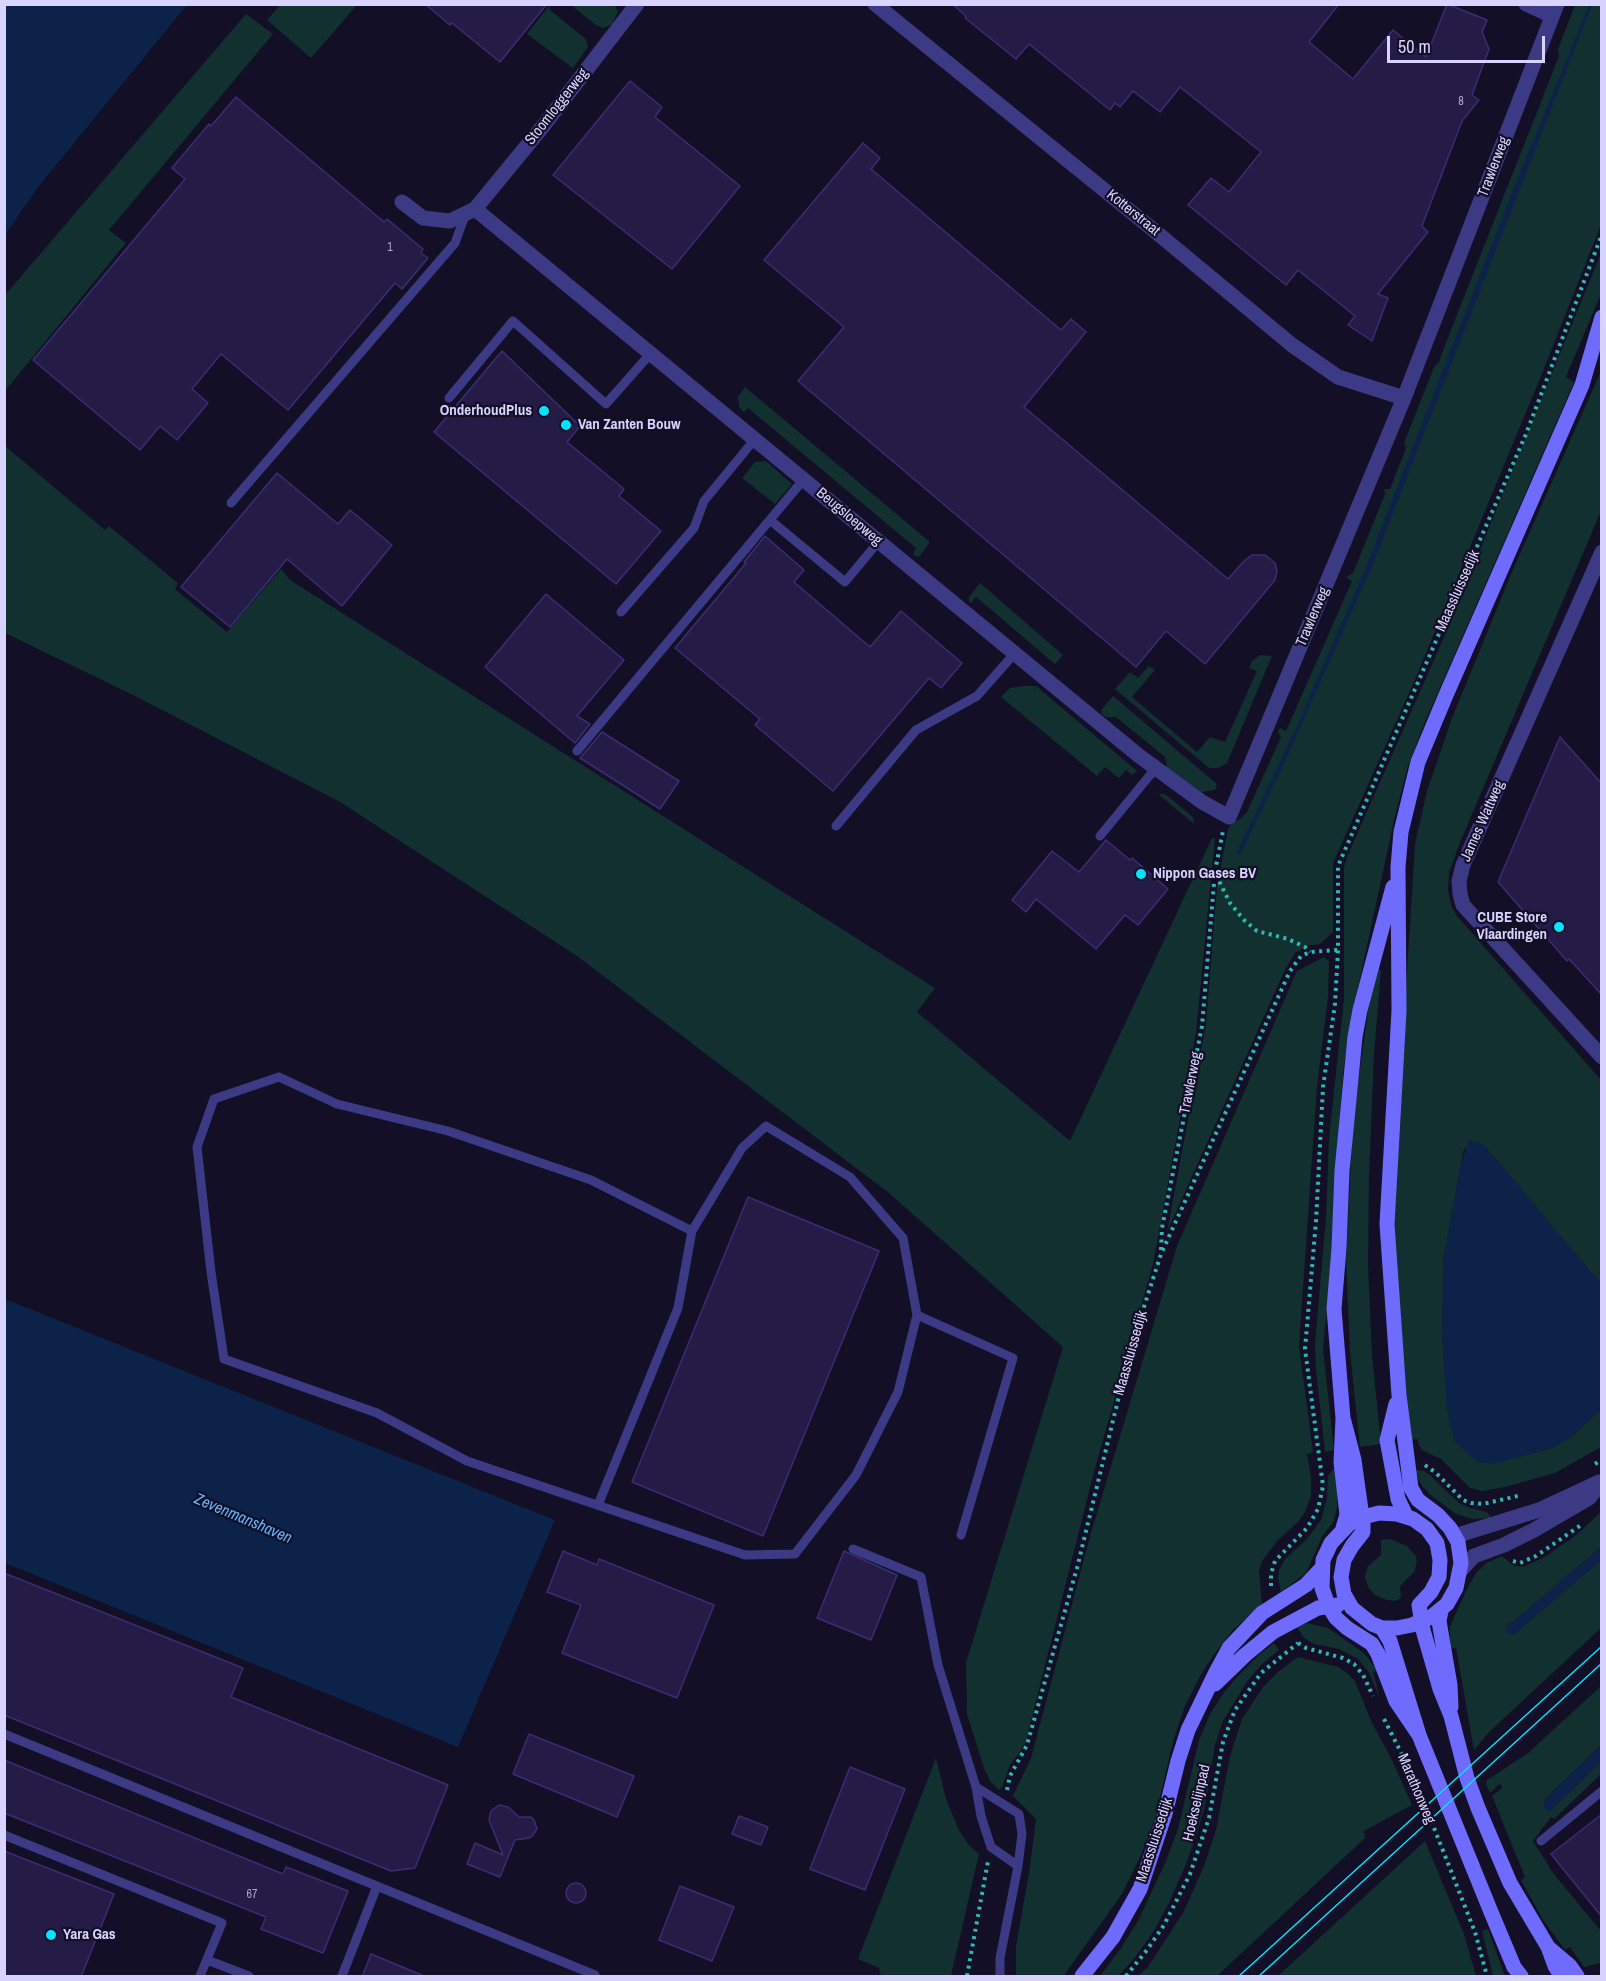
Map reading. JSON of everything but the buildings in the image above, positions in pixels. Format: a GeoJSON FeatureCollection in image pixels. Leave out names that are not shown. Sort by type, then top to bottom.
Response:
{"type":"FeatureCollection","features":[{"type":"Feature","properties":{"kind":"main road","name":"Maassluissedijk"},"geometry":{"type":"LineString","coordinates":[[1455,1536],[1445,1521],[1423,1505],[1411,1488],[1399,1395],[1387,1224],[1399,1011],[1398,867],[1401,832],[1418,762],[1582,385],[1602,317]]}},
{"type":"Feature","properties":{"kind":"main road","name":"Maassluissedijk"},"geometry":{"type":"LineString","coordinates":[[1343,1528],[1347,1515],[1341,1462],[1342,1418],[1334,1309],[1342,1171],[1360,1010],[1398,867]]}},
{"type":"Feature","properties":{"kind":"main road","name":"Maassluissedijk"},"geometry":{"type":"LineString","coordinates":[[1399,1395],[1387,1440],[1398,1499],[1407,1516]]}},
{"type":"Feature","properties":{"kind":"main road","name":"Maassluissedijk"},"geometry":{"type":"LineString","coordinates":[[1342,1418],[1353,1460],[1363,1517]]}},
{"type":"Feature","properties":{"kind":"main road"},"geometry":{"type":"LineString","coordinates":[[1352,1608],[1343,1605],[1328,1605],[1322,1588],[1321,1569],[1326,1551],[1343,1528],[1363,1517],[1379,1513],[1407,1516],[1421,1523],[1432,1536],[1439,1551],[1440,1569],[1436,1585],[1419,1605],[1421,1622],[1440,1689],[1451,1716],[1467,1778],[1510,1883],[1548,1947],[1561,1977]]}},
{"type":"Feature","properties":{"kind":"main road"},"geometry":{"type":"LineString","coordinates":[[1363,1517],[1362,1532],[1347,1553],[1342,1569],[1342,1586],[1352,1608],[1365,1620],[1382,1628],[1397,1628],[1421,1622],[1441,1611],[1452,1597],[1461,1570],[1461,1556],[1455,1536],[1432,1536]]}},
{"type":"Feature","properties":{"kind":"main road","name":"Maassluissedijk"},"geometry":{"type":"LineString","coordinates":[[1082,1977],[1113,1937],[1140,1889],[1166,1814],[1178,1761],[1188,1730],[1229,1648],[1262,1613],[1306,1585],[1321,1569]]}},
{"type":"Feature","properties":{"kind":"main road","name":"Maassluissedijk"},"geometry":{"type":"LineString","coordinates":[[1206,1693],[1245,1655],[1273,1632],[1328,1605]]}},
{"type":"Feature","properties":{"kind":"main road","name":"Marathonweg"},"geometry":{"type":"LineString","coordinates":[[1328,1605],[1341,1623],[1366,1639],[1378,1654],[1396,1701],[1419,1735]]}},
{"type":"Feature","properties":{"kind":"main road"},"geometry":{"type":"LineString","coordinates":[[1441,1611],[1439,1621],[1450,1685],[1451,1716]]}},
{"type":"Feature","properties":{"kind":"main road","name":"Marathonweg"},"geometry":{"type":"LineString","coordinates":[[1382,1628],[1390,1641],[1419,1735],[1516,1973]]}},
{"type":"Feature","properties":{"kind":"main road"},"geometry":{"type":"LineString","coordinates":[[1548,1947],[1570,1966],[1577,1977]]}},
{"type":"Feature","properties":{"kind":"street","name":"Stoomloggerweg"},"geometry":{"type":"LineString","coordinates":[[470,211],[544,125],[637,4]]}},
{"type":"Feature","properties":{"kind":"street","name":"Kotterstraat"},"geometry":{"type":"LineString","coordinates":[[875,4],[1292,345],[1338,377],[1404,398]]}},
{"type":"Feature","properties":{"kind":"street"},"geometry":{"type":"LineString","coordinates":[[1526,4],[1555,10]]}},
{"type":"Feature","properties":{"kind":"street","name":"Trawlerweg"},"geometry":{"type":"LineString","coordinates":[[1229,817],[1404,398],[1555,10]]}},
{"type":"Feature","properties":{"kind":"street"},"geometry":{"type":"LineString","coordinates":[[402,202],[423,218],[450,221],[470,211]]}},
{"type":"Feature","properties":{"kind":"street","name":"Beugsloepweg"},"geometry":{"type":"LineString","coordinates":[[470,211],[651,353],[1155,769],[1202,802],[1229,817]]}},
{"type":"Feature","properties":{"kind":"street","name":"James Wattweg"},"geometry":{"type":"LineString","coordinates":[[1602,552],[1463,865],[1459,881],[1463,905],[1602,1057]]}},
{"type":"Feature","properties":{"kind":"street"},"geometry":{"type":"LineString","coordinates":[[1455,1536],[1539,1510],[1602,1481]]}},
{"type":"Feature","properties":{"kind":"street"},"geometry":{"type":"LineString","coordinates":[[1461,1570],[1474,1556],[1504,1545],[1534,1530],[1589,1498],[1602,1481]]}},
{"type":"Feature","properties":{"kind":"lane"},"geometry":{"type":"LineString","coordinates":[[231,502],[454,243],[470,211]]}},
{"type":"Feature","properties":{"kind":"lane"},"geometry":{"type":"LineString","coordinates":[[448,398],[513,321],[606,404],[651,353]]}},
{"type":"Feature","properties":{"kind":"lane"},"geometry":{"type":"LineString","coordinates":[[621,612],[694,528],[704,501],[755,439]]}},
{"type":"Feature","properties":{"kind":"lane"},"geometry":{"type":"LineString","coordinates":[[577,751],[804,479]]}},
{"type":"Feature","properties":{"kind":"lane"},"geometry":{"type":"LineString","coordinates":[[770,520],[845,582],[879,542]]}},
{"type":"Feature","properties":{"kind":"lane"},"geometry":{"type":"LineString","coordinates":[[836,826],[916,730],[977,696],[1015,653]]}},
{"type":"Feature","properties":{"kind":"lane"},"geometry":{"type":"LineString","coordinates":[[1100,836],[1155,769]]}},
{"type":"Feature","properties":{"kind":"lane"},"geometry":{"type":"LineString","coordinates":[[598,1505],[678,1308],[692,1231],[742,1148],[766,1126],[850,1177],[903,1238],[916,1315],[898,1392],[856,1475],[795,1554],[745,1555],[467,1461],[377,1413],[224,1359],[211,1272],[197,1147],[210,1109],[214,1099],[279,1077],[337,1104],[448,1131],[591,1180],[692,1231]]}},
{"type":"Feature","properties":{"kind":"lane"},"geometry":{"type":"LineString","coordinates":[[916,1315],[1013,1358],[961,1535]]}},
{"type":"Feature","properties":{"kind":"lane"},"geometry":{"type":"LineString","coordinates":[[853,1549],[921,1577],[938,1665],[976,1787],[990,1847],[1018,1866]]}},
{"type":"Feature","properties":{"kind":"lane"},"geometry":{"type":"LineString","coordinates":[[4,1734],[595,1975],[594,1977]]}},
{"type":"Feature","properties":{"kind":"lane"},"geometry":{"type":"LineString","coordinates":[[976,1787],[1018,1814],[1022,1834],[1000,1958],[1000,1977]]}},
{"type":"Feature","properties":{"kind":"lane"},"geometry":{"type":"LineString","coordinates":[[1541,1840],[1602,1791]]}},
{"type":"Feature","properties":{"kind":"lane"},"geometry":{"type":"LineString","coordinates":[[4,1835],[222,1923],[200,1977]]}},
{"type":"Feature","properties":{"kind":"lane"},"geometry":{"type":"LineString","coordinates":[[342,1977],[377,1886]]}},
{"type":"Feature","properties":{"kind":"lane"},"geometry":{"type":"LineString","coordinates":[[207,1960],[249,1977]]}},
{"type":"Feature","properties":{"kind":"path","name":"Maassluissedijk"},"geometry":{"type":"LineString","coordinates":[[1278,1603],[1271,1588],[1273,1568],[1281,1554],[1308,1528],[1318,1509],[1323,1486],[1305,1349],[1316,1221],[1323,1086],[1335,1004],[1338,950],[1338,866],[1526,434],[1602,234]]}},
{"type":"Feature","properties":{"kind":"path","name":"Trawlerweg"},"geometry":{"type":"LineString","coordinates":[[1161,1254],[1162,1228],[1202,1026],[1215,872],[1221,836],[1229,817]]}},
{"type":"Feature","properties":{"kind":"path"},"geometry":{"type":"LineString","coordinates":[[1215,872],[1230,903],[1257,931],[1288,939],[1310,952],[1338,950]]}},
{"type":"Feature","properties":{"kind":"path","name":"Maassluissedijk"},"geometry":{"type":"LineString","coordinates":[[1003,1805],[1010,1776],[1027,1745],[1077,1568],[1131,1347],[1161,1254],[1290,971],[1301,956],[1310,952]]}},
{"type":"Feature","properties":{"kind":"path"},"geometry":{"type":"LineString","coordinates":[[1288,1623],[1298,1642],[1305,1648],[1343,1658],[1354,1664],[1363,1675],[1376,1703]]}},
{"type":"Feature","properties":{"kind":"path","name":"Hoekselijnpad"},"geometry":{"type":"LineString","coordinates":[[1125,1977],[1164,1925],[1190,1874],[1209,1818],[1223,1742],[1235,1710],[1261,1673],[1298,1642]]}},
{"type":"Feature","properties":{"kind":"path","name":"Marathonweg"},"geometry":{"type":"LineString","coordinates":[[1381,1712],[1416,1782],[1475,1932],[1487,1977]]}},
{"type":"Feature","properties":{"kind":"path"},"geometry":{"type":"LineString","coordinates":[[967,1977],[990,1847]]}},
{"type":"Feature","properties":{"kind":"green space"},"geometry":{"type":"Polygon","coordinates":[[[280,5],[357,5],[311,58],[267,20],[280,5]]]}},
{"type":"Feature","properties":{"kind":"green space"},"geometry":{"type":"Polygon","coordinates":[[[571,5],[615,5],[618,12],[612,24],[604,28],[597,26],[571,5]]]}},
{"type":"Feature","properties":{"kind":"green space"},"geometry":{"type":"Polygon","coordinates":[[[1575,5],[1601,5],[1601,225],[1414,682],[1333,863],[1333,932],[1320,944],[1306,946],[1295,953],[1285,970],[1167,1232],[1206,1024],[1217,887],[1228,829],[1232,823],[1247,812],[1281,737],[1278,732],[1280,728],[1286,731],[1352,581],[1346,577],[1353,573],[1385,494],[1384,489],[1390,489],[1406,448],[1404,443],[1434,367],[1439,362],[1559,56],[1558,49],[1575,5]]]}},
{"type":"Feature","properties":{"kind":"green space"},"geometry":{"type":"Polygon","coordinates":[[[549,6],[551,11],[586,39],[588,47],[573,68],[527,34],[549,6]]]}},
{"type":"Feature","properties":{"kind":"green space"},"geometry":{"type":"Polygon","coordinates":[[[246,14],[273,34],[109,230],[126,243],[5,391],[5,295],[246,14]]]}},
{"type":"Feature","properties":{"kind":"green space"},"geometry":{"type":"Polygon","coordinates":[[[1601,253],[1601,294],[1566,377],[1574,382],[1425,722],[1408,766],[1395,816],[1354,1006],[1344,1065],[1333,1242],[1323,1349],[1334,1450],[1325,1452],[1315,1343],[1326,1217],[1329,1138],[1344,999],[1344,868],[1448,628],[1601,253]]]}},
{"type":"Feature","properties":{"kind":"green space"},"geometry":{"type":"Polygon","coordinates":[[[1601,371],[1601,511],[1459,845],[1449,873],[1448,890],[1451,905],[1457,916],[1601,1080],[1601,1284],[1482,1144],[1464,1149],[1443,1262],[1447,1410],[1455,1442],[1550,1449],[1572,1436],[1601,1409],[1601,1447],[1555,1473],[1482,1491],[1470,1488],[1441,1459],[1422,1450],[1418,1439],[1410,1440],[1392,1212],[1415,844],[1427,791],[1452,718],[1512,572],[1601,371]]]}},
{"type":"Feature","properties":{"kind":"green space"},"geometry":{"type":"Polygon","coordinates":[[[745,387],[930,542],[919,557],[913,555],[916,548],[748,408],[744,412],[739,407],[738,397],[745,387]]]}},
{"type":"Feature","properties":{"kind":"green space"},"geometry":{"type":"Polygon","coordinates":[[[5,446],[105,530],[109,526],[178,583],[175,589],[227,632],[281,569],[290,580],[935,988],[917,1012],[1070,1141],[1212,838],[1215,838],[1196,1033],[1153,1264],[1095,1468],[1026,1741],[1010,1765],[999,1790],[990,1781],[984,1768],[967,1714],[966,1663],[1063,1347],[889,1193],[577,956],[340,802],[135,696],[5,633],[5,446]]]}},
{"type":"Feature","properties":{"kind":"green space"},"geometry":{"type":"Polygon","coordinates":[[[766,461],[792,484],[775,504],[742,478],[755,462],[766,461]]]}},
{"type":"Feature","properties":{"kind":"green space"},"geometry":{"type":"Polygon","coordinates":[[[980,583],[1063,655],[1055,664],[976,597],[971,603],[969,601],[969,597],[980,583]]]}},
{"type":"Feature","properties":{"kind":"green space"},"geometry":{"type":"Polygon","coordinates":[[[1260,655],[1272,656],[1227,763],[1218,768],[1209,768],[1115,689],[1130,672],[1138,678],[1149,666],[1155,670],[1132,697],[1197,752],[1210,737],[1225,742],[1257,671],[1249,668],[1252,661],[1260,655]]]}},
{"type":"Feature","properties":{"kind":"green space"},"geometry":{"type":"Polygon","coordinates":[[[1036,686],[1137,771],[1132,775],[1126,770],[1119,778],[1105,767],[1097,776],[1001,697],[1010,688],[1036,686]]]}},
{"type":"Feature","properties":{"kind":"green space"},"geometry":{"type":"Polygon","coordinates":[[[1113,696],[1217,784],[1215,790],[1201,792],[1167,768],[1165,757],[1116,717],[1106,717],[1101,714],[1102,709],[1113,696]]]}},
{"type":"Feature","properties":{"kind":"green space"},"geometry":{"type":"Polygon","coordinates":[[[1158,794],[1165,794],[1193,817],[1194,824],[1158,794]]]}},
{"type":"Feature","properties":{"kind":"green space"},"geometry":{"type":"Polygon","coordinates":[[[1324,957],[1329,961],[1328,997],[1317,1087],[1299,1346],[1313,1452],[1307,1454],[1311,1496],[1298,1522],[1278,1540],[1262,1561],[1259,1571],[1262,1604],[1233,1630],[1215,1653],[1185,1706],[1174,1738],[1155,1818],[1142,1853],[1122,1894],[1065,1974],[1061,1976],[1016,1976],[1016,1946],[1036,1819],[1013,1796],[1031,1758],[1091,1533],[1177,1246],[1297,971],[1324,957]]]}},
{"type":"Feature","properties":{"kind":"green space"},"geometry":{"type":"Polygon","coordinates":[[[1374,969],[1381,970],[1374,1054],[1368,1265],[1372,1354],[1381,1444],[1360,1447],[1350,1352],[1346,1262],[1353,1119],[1374,969]]]}},
{"type":"Feature","properties":{"kind":"green space"},"geometry":{"type":"Polygon","coordinates":[[[1333,1469],[1336,1469],[1337,1487],[1334,1521],[1322,1537],[1306,1573],[1281,1592],[1279,1570],[1285,1559],[1306,1540],[1321,1520],[1327,1498],[1328,1476],[1333,1469]]]}},
{"type":"Feature","properties":{"kind":"green space"},"geometry":{"type":"Polygon","coordinates":[[[1416,1470],[1430,1475],[1459,1503],[1487,1512],[1491,1518],[1473,1519],[1456,1514],[1422,1486],[1416,1470]]]}},
{"type":"Feature","properties":{"kind":"green space"},"geometry":{"type":"Polygon","coordinates":[[[1601,1512],[1601,1547],[1506,1628],[1513,1635],[1601,1560],[1601,1628],[1488,1733],[1474,1750],[1456,1648],[1450,1649],[1450,1626],[1469,1585],[1486,1563],[1502,1556],[1513,1565],[1522,1567],[1543,1558],[1575,1536],[1601,1512]]]}},
{"type":"Feature","properties":{"kind":"green space"},"geometry":{"type":"Polygon","coordinates":[[[1390,1539],[1407,1546],[1417,1560],[1415,1571],[1400,1586],[1401,1598],[1396,1601],[1375,1595],[1368,1587],[1365,1577],[1368,1566],[1381,1555],[1381,1540],[1390,1539]]]}},
{"type":"Feature","properties":{"kind":"green space"},"geometry":{"type":"Polygon","coordinates":[[[1307,1623],[1328,1628],[1364,1653],[1377,1670],[1373,1672],[1380,1699],[1370,1674],[1358,1659],[1339,1649],[1314,1644],[1304,1638],[1297,1627],[1307,1623]]]}},
{"type":"Feature","properties":{"kind":"green space"},"geometry":{"type":"Polygon","coordinates":[[[1274,1643],[1279,1650],[1261,1665],[1246,1683],[1223,1721],[1215,1745],[1205,1805],[1196,1837],[1169,1903],[1154,1931],[1118,1976],[1100,1976],[1139,1919],[1166,1861],[1178,1829],[1199,1740],[1210,1714],[1237,1677],[1274,1643]]]}},
{"type":"Feature","properties":{"kind":"green space"},"geometry":{"type":"Polygon","coordinates":[[[1298,1657],[1338,1667],[1355,1681],[1372,1723],[1412,1805],[1364,1831],[1365,1838],[1217,1976],[1138,1976],[1148,1967],[1184,1911],[1204,1866],[1216,1830],[1230,1756],[1242,1719],[1263,1687],[1298,1657]]]}},
{"type":"Feature","properties":{"kind":"green space"},"geometry":{"type":"Polygon","coordinates":[[[1601,1686],[1601,1745],[1544,1800],[1549,1811],[1601,1762],[1601,1774],[1554,1819],[1551,1817],[1533,1841],[1553,1873],[1601,1931],[1601,1963],[1584,1967],[1570,1947],[1565,1950],[1543,1920],[1521,1880],[1525,1877],[1492,1796],[1503,1787],[1499,1784],[1490,1793],[1486,1784],[1487,1780],[1528,1753],[1601,1686]]]}},
{"type":"Feature","properties":{"kind":"green space"},"geometry":{"type":"Polygon","coordinates":[[[936,1758],[946,1799],[959,1830],[968,1844],[979,1854],[951,1976],[881,1976],[879,1968],[858,1959],[936,1758]]]}},
{"type":"Feature","properties":{"kind":"green space"},"geometry":{"type":"Polygon","coordinates":[[[1425,1841],[1464,1934],[1476,1976],[1278,1976],[1425,1841]]]}},
{"type":"Feature","properties":{"kind":"green space"},"geometry":{"type":"Polygon","coordinates":[[[1488,1929],[1505,1976],[1493,1976],[1482,1931],[1488,1929]]]}},
{"type":"Feature","properties":{"kind":"water"},"geometry":{"type":"Polygon","coordinates":[[[5,4],[187,5],[39,186],[5,235],[5,4]]]}},
{"type":"Feature","properties":{"kind":"water"},"geometry":{"type":"Polygon","coordinates":[[[1589,5],[1592,5],[1371,569],[1282,768],[1240,855],[1236,854],[1296,728],[1366,567],[1519,175],[1589,5]]]}},
{"type":"Feature","properties":{"kind":"water"},"geometry":{"type":"Polygon","coordinates":[[[1469,1140],[1482,1144],[1498,1161],[1601,1284],[1601,1409],[1572,1436],[1550,1449],[1492,1464],[1477,1462],[1455,1442],[1447,1410],[1442,1335],[1443,1262],[1460,1167],[1469,1140]]]}},
{"type":"Feature","properties":{"kind":"water","name":"Zevenmanshaven"},"geometry":{"type":"Polygon","coordinates":[[[5,1299],[555,1520],[458,1747],[5,1563],[5,1299]]]}},
{"type":"Feature","properties":{"kind":"water"},"geometry":{"type":"Polygon","coordinates":[[[1601,1547],[1601,1560],[1513,1635],[1507,1633],[1506,1628],[1601,1547]]]}},
{"type":"Feature","properties":{"kind":"water"},"geometry":{"type":"Polygon","coordinates":[[[1601,1745],[1601,1762],[1549,1812],[1544,1807],[1544,1800],[1601,1745]]]}},
{"type":"Feature","properties":{"kind":"tram line"},"geometry":{"type":"LineString","coordinates":[[1239,1976],[1602,1646]]}},
{"type":"Feature","properties":{"kind":"tram line"},"geometry":{"type":"LineString","coordinates":[[1259,1976],[1602,1663]]}},
{"type":"Feature","properties":{"kind":"place","name":"OnderhoudPlus"},"geometry":{"type":"Point","coordinates":[544,411]}},
{"type":"Feature","properties":{"kind":"place","name":"Van Zanten Bouw"},"geometry":{"type":"Point","coordinates":[566,425]}},
{"type":"Feature","properties":{"kind":"place","name":"Nippon Gases BV"},"geometry":{"type":"Point","coordinates":[1141,874]}},
{"type":"Feature","properties":{"kind":"place","name":"CUBE Store Vlaardingen"},"geometry":{"type":"Point","coordinates":[1559,927]}},
{"type":"Feature","properties":{"kind":"place","name":"Yara Gas"},"geometry":{"type":"Point","coordinates":[51,1935]}}]}
